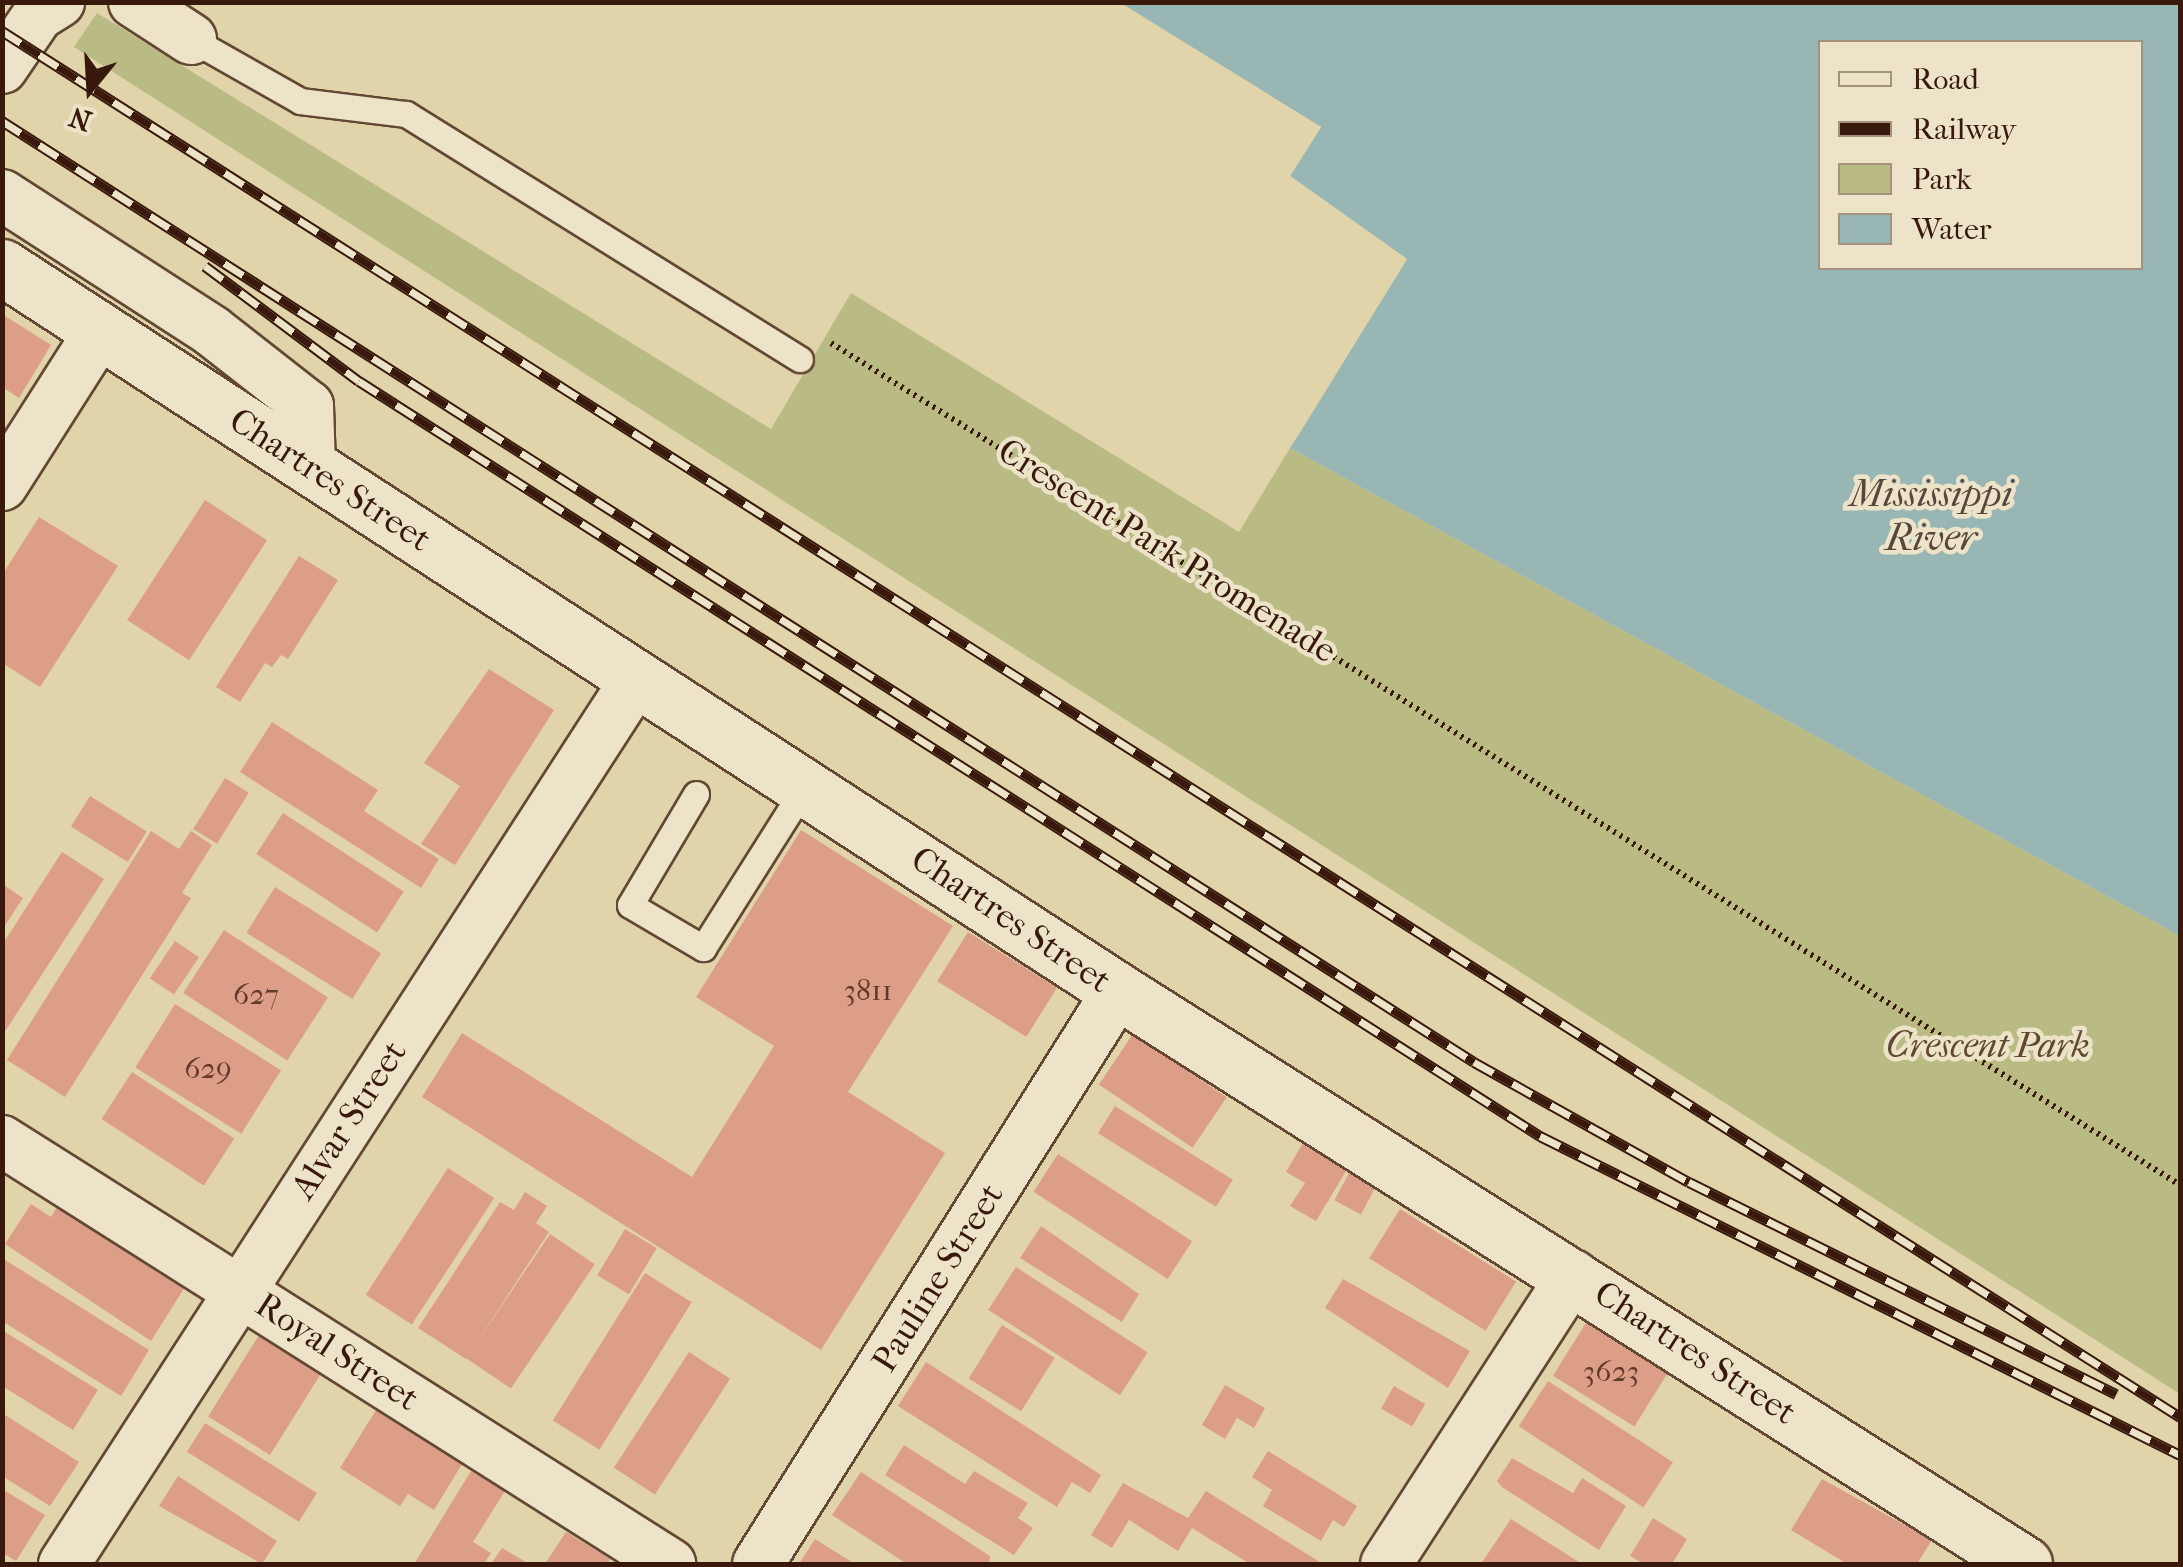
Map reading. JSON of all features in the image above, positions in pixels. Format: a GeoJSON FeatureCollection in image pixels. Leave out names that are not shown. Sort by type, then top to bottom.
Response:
{"type":"FeatureCollection","features":[{"type":"Feature","properties":{"kind":"street"},"geometry":{"type":"LineString","coordinates":[[134,2],[190,39]]}},
{"type":"Feature","properties":{"kind":"street"},"geometry":{"type":"LineString","coordinates":[[2,68],[42,7]]}},
{"type":"Feature","properties":{"kind":"street"},"geometry":{"type":"LineString","coordinates":[[2,195],[212,330],[308,406],[310,467]]}},
{"type":"Feature","properties":{"kind":"street","name":"Chartres Street"},"geometry":{"type":"LineString","coordinates":[[2,267],[806,785],[1118,991],[1573,1275],[1992,1556]]}},
{"type":"Feature","properties":{"kind":"street"},"geometry":{"type":"LineString","coordinates":[[2,485],[100,331]]}},
{"type":"Feature","properties":{"kind":"street","name":"Alvar Street"},"geometry":{"type":"LineString","coordinates":[[64,1564],[637,678]]}},
{"type":"Feature","properties":{"kind":"street","name":"Pauline Street"},"geometry":{"type":"LineString","coordinates":[[758,1564],[1118,991]]}},
{"type":"Feature","properties":{"kind":"street","name":"Royal Street"},"geometry":{"type":"LineString","coordinates":[[2,1141],[670,1564]]}},
{"type":"Feature","properties":{"kind":"street"},"geometry":{"type":"LineString","coordinates":[[1386,1564],[1573,1275]]}},
{"type":"Feature","properties":{"kind":"lane"},"geometry":{"type":"LineString","coordinates":[[190,39],[300,101],[406,114],[800,359]]}},
{"type":"Feature","properties":{"kind":"lane"},"geometry":{"type":"LineString","coordinates":[[696,794],[630,905],[703,948],[806,785]]}},
{"type":"Feature","properties":{"kind":"path","name":"Crescent Park Promenade"},"geometry":{"type":"LineString","coordinates":[[800,359],[829,342],[2180,1185]]}},
{"type":"Feature","properties":{"kind":"green space","name":"Crescent Park"},"geometry":{"type":"Polygon","coordinates":[[[97,13],[771,429],[851,293],[1239,532],[1290,448],[2180,936],[2180,1394],[74,47],[97,13]]]}},
{"type":"Feature","properties":{"kind":"water","name":"Mississippi River"},"geometry":{"type":"Polygon","coordinates":[[[1121,3],[2180,3],[2180,936],[1290,448],[1407,259],[1290,176],[1321,127],[1121,3]]]}},
{"type":"Feature","properties":{"kind":"pier"},"geometry":{"type":"Polygon","coordinates":[[[1116,2],[1321,127],[1290,176],[1407,259],[1288,452],[1400,260],[1285,179],[1314,129],[1116,2]]]}},
{"type":"Feature","properties":{"kind":"building"},"geometry":{"type":"Polygon","coordinates":[[[2,314],[51,345],[19,398],[2,387],[2,314]]]}},
{"type":"Feature","properties":{"kind":"building"},"geometry":{"type":"Polygon","coordinates":[[[205,500],[267,540],[189,660],[127,620],[205,500]]]}},
{"type":"Feature","properties":{"kind":"building"},"geometry":{"type":"Polygon","coordinates":[[[39,517],[118,566],[40,687],[2,663],[2,575],[39,517]]]}},
{"type":"Feature","properties":{"kind":"building"},"geometry":{"type":"Polygon","coordinates":[[[299,556],[338,580],[288,659],[281,655],[272,667],[265,663],[240,702],[216,687],[299,556]]]}},
{"type":"Feature","properties":{"kind":"building"},"geometry":{"type":"Polygon","coordinates":[[[489,669],[554,710],[455,865],[421,844],[460,786],[424,763],[489,669]]]}},
{"type":"Feature","properties":{"kind":"building"},"geometry":{"type":"Polygon","coordinates":[[[272,722],[378,790],[364,811],[439,859],[421,888],[240,772],[272,722]]]}},
{"type":"Feature","properties":{"kind":"building"},"geometry":{"type":"Polygon","coordinates":[[[225,778],[249,793],[217,844],[193,829],[225,778]]]}},
{"type":"Feature","properties":{"kind":"building"},"geometry":{"type":"Polygon","coordinates":[[[90,796],[147,832],[128,862],[71,827],[90,796]]]}},
{"type":"Feature","properties":{"kind":"building"},"geometry":{"type":"Polygon","coordinates":[[[283,813],[404,891],[377,933],[256,854],[283,813]]]}},
{"type":"Feature","properties":{"kind":"building"},"geometry":{"type":"Polygon","coordinates":[[[801,830],[953,926],[848,1092],[945,1153],[821,1350],[422,1097],[462,1033],[692,1177],[774,1046],[696,997],[801,830]]]}},
{"type":"Feature","properties":{"kind":"building"},"geometry":{"type":"Polygon","coordinates":[[[151,831],[179,849],[191,831],[212,845],[182,893],[191,898],[65,1097],[7,1060],[151,831]]]}},
{"type":"Feature","properties":{"kind":"building"},"geometry":{"type":"Polygon","coordinates":[[[62,852],[104,879],[2,1036],[2,945],[62,852]]]}},
{"type":"Feature","properties":{"kind":"building"},"geometry":{"type":"Polygon","coordinates":[[[2,884],[23,898],[2,930],[2,884]]]}},
{"type":"Feature","properties":{"kind":"building"},"geometry":{"type":"Polygon","coordinates":[[[275,887],[381,953],[352,999],[246,933],[275,887]]]}},
{"type":"Feature","properties":{"kind":"building"},"geometry":{"type":"Polygon","coordinates":[[[224,930],[328,998],[287,1060],[183,993],[224,930]]]}},
{"type":"Feature","properties":{"kind":"building"},"geometry":{"type":"Polygon","coordinates":[[[968,932],[1057,988],[1026,1037],[937,981],[968,932]]]}},
{"type":"Feature","properties":{"kind":"building"},"geometry":{"type":"Polygon","coordinates":[[[175,941],[199,957],[174,995],[150,978],[175,941]]]}},
{"type":"Feature","properties":{"kind":"building"},"geometry":{"type":"Polygon","coordinates":[[[175,1004],[281,1070],[241,1134],[135,1068],[175,1004]]]}},
{"type":"Feature","properties":{"kind":"building"},"geometry":{"type":"Polygon","coordinates":[[[1133,1034],[1227,1097],[1193,1148],[1099,1085],[1133,1034]]]}},
{"type":"Feature","properties":{"kind":"building"},"geometry":{"type":"Polygon","coordinates":[[[132,1072],[234,1138],[204,1185],[102,1119],[132,1072]]]}},
{"type":"Feature","properties":{"kind":"building"},"geometry":{"type":"Polygon","coordinates":[[[1115,1106],[1233,1180],[1216,1207],[1098,1133],[1115,1106]]]}},
{"type":"Feature","properties":{"kind":"building"},"geometry":{"type":"Polygon","coordinates":[[[1304,1141],[1348,1168],[1316,1221],[1290,1206],[1305,1183],[1286,1172],[1304,1141]]]}},
{"type":"Feature","properties":{"kind":"building"},"geometry":{"type":"Polygon","coordinates":[[[1058,1154],[1192,1241],[1168,1279],[1033,1192],[1058,1154]]]}},
{"type":"Feature","properties":{"kind":"building"},"geometry":{"type":"Polygon","coordinates":[[[448,1168],[494,1198],[412,1325],[366,1295],[448,1168]]]}},
{"type":"Feature","properties":{"kind":"building"},"geometry":{"type":"Polygon","coordinates":[[[1349,1173],[1375,1187],[1361,1214],[1334,1200],[1349,1173]]]}},
{"type":"Feature","properties":{"kind":"building"},"geometry":{"type":"Polygon","coordinates":[[[525,1192],[547,1206],[536,1223],[549,1232],[466,1359],[418,1328],[500,1202],[514,1210],[525,1192]]]}},
{"type":"Feature","properties":{"kind":"building"},"geometry":{"type":"Polygon","coordinates":[[[31,1204],[51,1217],[57,1207],[185,1287],[151,1341],[5,1244],[31,1204]]]}},
{"type":"Feature","properties":{"kind":"building"},"geometry":{"type":"Polygon","coordinates":[[[1400,1209],[1516,1282],[1485,1331],[1369,1258],[1400,1209]]]}},
{"type":"Feature","properties":{"kind":"building"},"geometry":{"type":"Polygon","coordinates":[[[1041,1226],[1139,1294],[1122,1322],[1020,1258],[1041,1226]]]}},
{"type":"Feature","properties":{"kind":"building"},"geometry":{"type":"Polygon","coordinates":[[[625,1229],[657,1248],[629,1294],[597,1275],[625,1229]]]}},
{"type":"Feature","properties":{"kind":"building"},"geometry":{"type":"Polygon","coordinates":[[[550,1234],[595,1264],[511,1389],[466,1358],[550,1234]]]}},
{"type":"Feature","properties":{"kind":"building"},"geometry":{"type":"Polygon","coordinates":[[[2,1258],[149,1350],[121,1396],[2,1321],[2,1258]]]}},
{"type":"Feature","properties":{"kind":"building"},"geometry":{"type":"Polygon","coordinates":[[[1016,1267],[1148,1353],[1120,1395],[988,1310],[1016,1267]]]}},
{"type":"Feature","properties":{"kind":"building"},"geometry":{"type":"Polygon","coordinates":[[[645,1273],[692,1302],[599,1450],[553,1421],[645,1273]]]}},
{"type":"Feature","properties":{"kind":"building"},"geometry":{"type":"Polygon","coordinates":[[[1343,1279],[1470,1351],[1448,1388],[1325,1308],[1343,1279]]]}},
{"type":"Feature","properties":{"kind":"building"},"geometry":{"type":"Polygon","coordinates":[[[1589,1318],[1670,1369],[1634,1427],[1553,1376],[1589,1318]]]}},
{"type":"Feature","properties":{"kind":"building"},"geometry":{"type":"Polygon","coordinates":[[[1002,1325],[1055,1358],[1021,1411],[969,1378],[1002,1325]]]}},
{"type":"Feature","properties":{"kind":"building"},"geometry":{"type":"Polygon","coordinates":[[[2,1330],[98,1390],[73,1430],[2,1386],[2,1330]]]}},
{"type":"Feature","properties":{"kind":"building"},"geometry":{"type":"Polygon","coordinates":[[[259,1335],[321,1374],[270,1455],[208,1416],[259,1335]]]}},
{"type":"Feature","properties":{"kind":"building"},"geometry":{"type":"Polygon","coordinates":[[[689,1352],[730,1379],[655,1494],[614,1468],[689,1352]]]}},
{"type":"Feature","properties":{"kind":"building"},"geometry":{"type":"Polygon","coordinates":[[[926,1362],[1101,1475],[1090,1493],[1072,1482],[1057,1507],[898,1406],[926,1362]]]}},
{"type":"Feature","properties":{"kind":"building"},"geometry":{"type":"Polygon","coordinates":[[[1548,1381],[1673,1462],[1644,1507],[1519,1426],[1548,1381]]]}},
{"type":"Feature","properties":{"kind":"building"},"geometry":{"type":"Polygon","coordinates":[[[1225,1385],[1265,1408],[1254,1428],[1237,1418],[1225,1439],[1202,1425],[1225,1385]]]}},
{"type":"Feature","properties":{"kind":"building"},"geometry":{"type":"Polygon","coordinates":[[[1394,1386],[1425,1404],[1412,1427],[1381,1409],[1394,1386]]]}},
{"type":"Feature","properties":{"kind":"building"},"geometry":{"type":"Polygon","coordinates":[[[376,1410],[462,1464],[434,1510],[408,1494],[400,1506],[340,1468],[376,1410]]]}},
{"type":"Feature","properties":{"kind":"building"},"geometry":{"type":"Polygon","coordinates":[[[2,1413],[79,1462],[50,1506],[2,1476],[2,1413]]]}},
{"type":"Feature","properties":{"kind":"building"},"geometry":{"type":"Polygon","coordinates":[[[205,1423],[317,1493],[299,1522],[187,1452],[205,1423]]]}},
{"type":"Feature","properties":{"kind":"building"},"geometry":{"type":"Polygon","coordinates":[[[904,1445],[965,1484],[974,1471],[1028,1503],[1018,1518],[1033,1528],[1014,1555],[885,1475],[904,1445]]]}},
{"type":"Feature","properties":{"kind":"building"},"geometry":{"type":"Polygon","coordinates":[[[1268,1451],[1357,1506],[1344,1527],[1333,1520],[1321,1541],[1263,1506],[1272,1490],[1252,1477],[1268,1451]]]}},
{"type":"Feature","properties":{"kind":"building"},"geometry":{"type":"Polygon","coordinates":[[[1512,1458],[1573,1493],[1582,1478],[1626,1506],[1599,1550],[1502,1487],[1497,1481],[1512,1458]]]}},
{"type":"Feature","properties":{"kind":"building"},"geometry":{"type":"Polygon","coordinates":[[[471,1471],[505,1491],[473,1542],[491,1553],[484,1564],[414,1564],[471,1471]]]}},
{"type":"Feature","properties":{"kind":"building"},"geometry":{"type":"Polygon","coordinates":[[[861,1472],[990,1556],[989,1564],[907,1564],[832,1515],[861,1472]]]}},
{"type":"Feature","properties":{"kind":"building"},"geometry":{"type":"Polygon","coordinates":[[[178,1476],[277,1541],[262,1564],[159,1506],[178,1476]]]}},
{"type":"Feature","properties":{"kind":"building"},"geometry":{"type":"Polygon","coordinates":[[[1822,1479],[1932,1540],[1917,1564],[1847,1564],[1791,1530],[1822,1479]]]}},
{"type":"Feature","properties":{"kind":"building"},"geometry":{"type":"Polygon","coordinates":[[[1123,1483],[1188,1518],[1206,1491],[1323,1564],[1250,1564],[1192,1528],[1178,1551],[1129,1520],[1112,1548],[1091,1535],[1123,1483]]]}},
{"type":"Feature","properties":{"kind":"building"},"geometry":{"type":"Polygon","coordinates":[[[2,1489],[45,1515],[16,1561],[2,1553],[2,1489]]]}},
{"type":"Feature","properties":{"kind":"building"},"geometry":{"type":"Polygon","coordinates":[[[1653,1518],[1687,1539],[1672,1564],[1644,1564],[1630,1556],[1653,1518]]]}},
{"type":"Feature","properties":{"kind":"building"},"geometry":{"type":"Polygon","coordinates":[[[1511,1519],[1582,1564],[1481,1564],[1511,1519]]]}},
{"type":"Feature","properties":{"kind":"building"},"geometry":{"type":"Polygon","coordinates":[[[566,1532],[610,1559],[607,1564],[545,1564],[566,1532]]]}},
{"type":"Feature","properties":{"kind":"building"},"geometry":{"type":"Polygon","coordinates":[[[815,1539],[855,1564],[799,1564],[815,1539]]]}},
{"type":"Feature","properties":{"kind":"building"},"geometry":{"type":"Polygon","coordinates":[[[502,1548],[529,1564],[491,1564],[502,1548]]]}},
{"type":"Feature","properties":{"kind":"railway"},"geometry":{"type":"LineString","coordinates":[[2,31],[2180,1417]]}},
{"type":"Feature","properties":{"kind":"railway"},"geometry":{"type":"LineString","coordinates":[[2,121],[1474,1062],[1689,1182],[2116,1394]]}},
{"type":"Feature","properties":{"kind":"railway"},"geometry":{"type":"LineString","coordinates":[[205,266],[359,381],[1540,1136],[2180,1455]]}}]}
